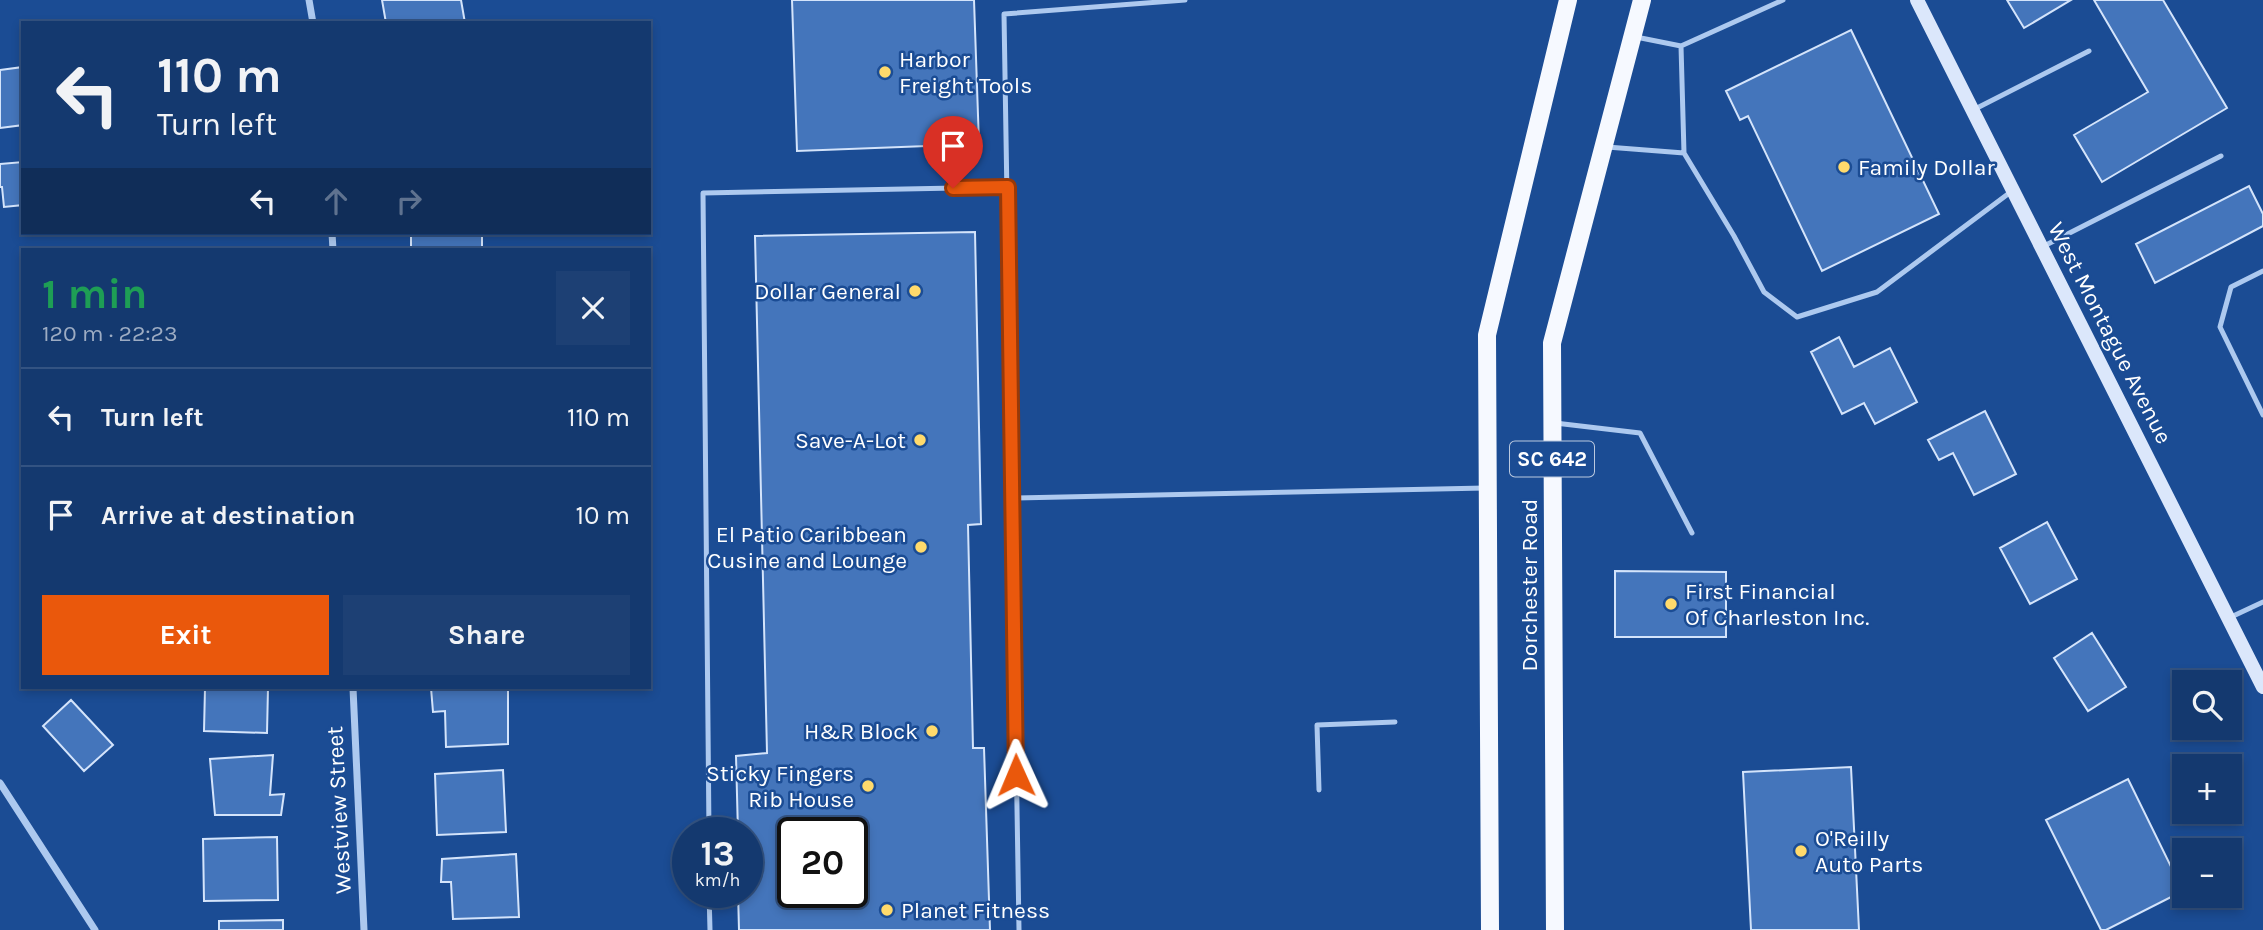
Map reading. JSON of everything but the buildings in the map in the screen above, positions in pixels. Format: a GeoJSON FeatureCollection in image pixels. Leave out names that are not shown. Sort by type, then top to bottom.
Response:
{"type":"FeatureCollection","features":[{"type":"Feature","properties":{"kind":"main road","name":"Dorchester Road"},"geometry":{"type":"LineString","coordinates":[[1490,930],[1487,335],[1568,0]]}},
{"type":"Feature","properties":{"kind":"main road","name":"Dorchester Road"},"geometry":{"type":"LineString","coordinates":[[1555,930],[1552,343],[1642,0]]}},
{"type":"Feature","properties":{"kind":"street"},"geometry":{"type":"LineString","coordinates":[[309,0],[313,21]]}},
{"type":"Feature","properties":{"kind":"street","name":"West Montague Avenue"},"geometry":{"type":"LineString","coordinates":[[1917,0],[2263,687]]}},
{"type":"Feature","properties":{"kind":"street","name":"Westview Street"},"geometry":{"type":"LineString","coordinates":[[352,689],[363,930]]}},
{"type":"Feature","properties":{"kind":"street"},"geometry":{"type":"LineString","coordinates":[[0,783],[96,930]]}},
{"type":"Feature","properties":{"kind":"lane"},"geometry":{"type":"LineString","coordinates":[[1019,930],[1004,14],[1185,0]]}},
{"type":"Feature","properties":{"kind":"lane"},"geometry":{"type":"LineString","coordinates":[[1633,37],[1681,46],[1783,0]]}},
{"type":"Feature","properties":{"kind":"lane"},"geometry":{"type":"LineString","coordinates":[[1681,46],[1684,153],[1764,292],[1797,317],[1877,292],[2012,190]]}},
{"type":"Feature","properties":{"kind":"lane"},"geometry":{"type":"LineString","coordinates":[[1972,110],[2089,51]]}},
{"type":"Feature","properties":{"kind":"lane"},"geometry":{"type":"LineString","coordinates":[[1604,146],[1684,153]]}},
{"type":"Feature","properties":{"kind":"lane"},"geometry":{"type":"LineString","coordinates":[[2042,247],[2221,156]]}},
{"type":"Feature","properties":{"kind":"lane"},"geometry":{"type":"LineString","coordinates":[[709,817],[703,193],[1008,187]]}},
{"type":"Feature","properties":{"kind":"lane"},"geometry":{"type":"LineString","coordinates":[[2263,271],[2231,287],[2220,327],[2263,415]]}},
{"type":"Feature","properties":{"kind":"lane"},"geometry":{"type":"LineString","coordinates":[[1552,422],[1640,433],[1692,533]]}},
{"type":"Feature","properties":{"kind":"lane"},"geometry":{"type":"LineString","coordinates":[[1012,498],[1488,488]]}},
{"type":"Feature","properties":{"kind":"lane"},"geometry":{"type":"LineString","coordinates":[[2228,619],[2263,601]]}},
{"type":"Feature","properties":{"kind":"lane"},"geometry":{"type":"LineString","coordinates":[[1319,790],[1317,725],[1395,722]]}},
{"type":"Feature","properties":{"kind":"lane"},"geometry":{"type":"LineString","coordinates":[[709,908],[710,930]]}},
{"type":"Feature","properties":{"kind":"place","name":"Harbor Freight Tools"},"geometry":{"type":"Point","coordinates":[885,72]}},
{"type":"Feature","properties":{"kind":"place","name":"Family Dollar"},"geometry":{"type":"Point","coordinates":[1844,167]}},
{"type":"Feature","properties":{"kind":"place","name":"Dollar General"},"geometry":{"type":"Point","coordinates":[915,291]}},
{"type":"Feature","properties":{"kind":"place","name":"Save-A-Lot"},"geometry":{"type":"Point","coordinates":[920,440]}},
{"type":"Feature","properties":{"kind":"place","name":"El Patio Caribbean Cusine and Lounge"},"geometry":{"type":"Point","coordinates":[921,547]}},
{"type":"Feature","properties":{"kind":"place","name":"First Financial Of Charleston Inc."},"geometry":{"type":"Point","coordinates":[1671,604]}},
{"type":"Feature","properties":{"kind":"place","name":"H&R Block"},"geometry":{"type":"Point","coordinates":[932,731]}},
{"type":"Feature","properties":{"kind":"place","name":"Sticky Fingers Rib House"},"geometry":{"type":"Point","coordinates":[868,786]}},
{"type":"Feature","properties":{"kind":"place","name":"O'Reilly Auto Parts"},"geometry":{"type":"Point","coordinates":[1801,851]}},
{"type":"Feature","properties":{"kind":"place","name":"Planet Fitness"},"geometry":{"type":"Point","coordinates":[887,910]}},
{"type":"Feature","properties":{"kind":"route"},"geometry":{"type":"LineString","coordinates":[[953,188],[1008,187],[1016,775]]}}]}
